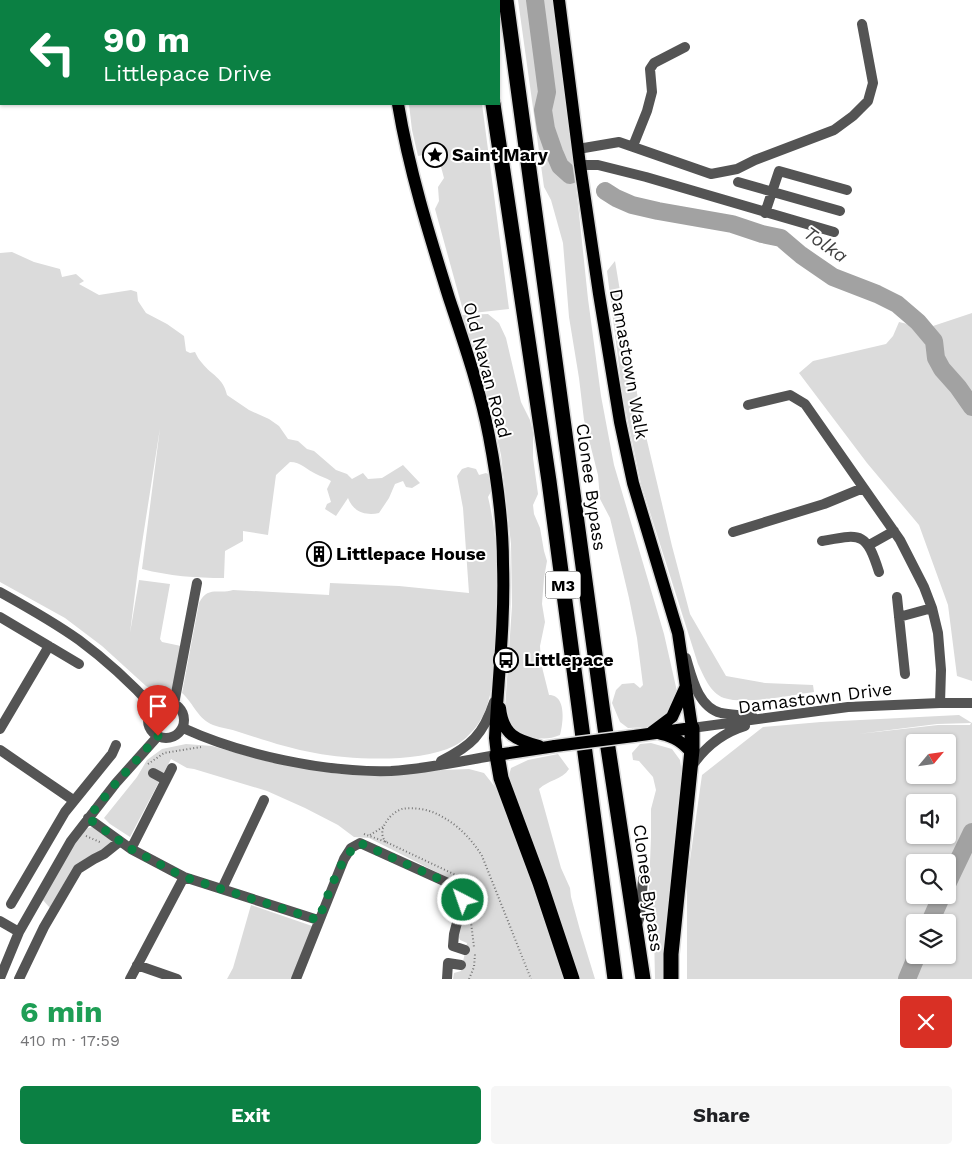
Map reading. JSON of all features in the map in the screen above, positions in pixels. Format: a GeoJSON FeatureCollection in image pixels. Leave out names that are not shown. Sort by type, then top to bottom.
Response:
{"type":"FeatureCollection","features":[{"type":"Feature","properties":{"kind":"highway","name":"Clonee Bypass"},"geometry":{"type":"LineString","coordinates":[[506,0],[605,728],[636,928],[642,979]]}},
{"type":"Feature","properties":{"kind":"highway","name":"M3"},"geometry":{"type":"LineString","coordinates":[[493,105],[551,500],[615,979]]}},
{"type":"Feature","properties":{"kind":"highway"},"geometry":{"type":"LineString","coordinates":[[671,979],[671,954],[692,753],[692,728]]}},
{"type":"Feature","properties":{"kind":"highway"},"geometry":{"type":"LineString","coordinates":[[497,755],[501,778],[540,883],[572,979]]}},
{"type":"Feature","properties":{"kind":"main road","name":"Damastown Walk"},"geometry":{"type":"LineString","coordinates":[[559,0],[580,165],[620,422],[633,483],[678,633],[692,728]]}},
{"type":"Feature","properties":{"kind":"main road","name":"Old Navan Road"},"geometry":{"type":"LineString","coordinates":[[398,105],[415,182],[439,267],[478,390],[489,434],[497,482],[502,525],[503,564],[503,599],[495,738],[497,755]]}},
{"type":"Feature","properties":{"kind":"main road"},"geometry":{"type":"LineString","coordinates":[[651,733],[672,718],[687,686]]}},
{"type":"Feature","properties":{"kind":"main road"},"geometry":{"type":"LineString","coordinates":[[498,691],[500,715],[506,730],[520,741],[549,747]]}},
{"type":"Feature","properties":{"kind":"main road"},"geometry":{"type":"LineString","coordinates":[[497,755],[692,728]]}},
{"type":"Feature","properties":{"kind":"main road"},"geometry":{"type":"LineString","coordinates":[[651,733],[674,737],[683,742],[692,753]]}},
{"type":"Feature","properties":{"kind":"street"},"geometry":{"type":"LineString","coordinates":[[578,149],[620,142],[711,174],[737,169],[755,160],[834,130],[868,102],[873,83],[862,24]]}},
{"type":"Feature","properties":{"kind":"street"},"geometry":{"type":"LineString","coordinates":[[633,146],[647,111],[652,92],[650,69],[654,64],[685,47]]}},
{"type":"Feature","properties":{"kind":"street"},"geometry":{"type":"LineString","coordinates":[[580,165],[598,165],[646,177],[834,232]]}},
{"type":"Feature","properties":{"kind":"street"},"geometry":{"type":"LineString","coordinates":[[765,212],[779,171],[847,190]]}},
{"type":"Feature","properties":{"kind":"street"},"geometry":{"type":"LineString","coordinates":[[738,182],[840,211]]}},
{"type":"Feature","properties":{"kind":"street"},"geometry":{"type":"LineString","coordinates":[[748,405],[790,395],[805,404],[894,531],[917,572],[932,608],[938,633],[941,670],[940,702]]}},
{"type":"Feature","properties":{"kind":"street"},"geometry":{"type":"LineString","coordinates":[[733,532],[824,504],[863,488]]}},
{"type":"Feature","properties":{"kind":"street"},"geometry":{"type":"LineString","coordinates":[[869,545],[894,531]]}},
{"type":"Feature","properties":{"kind":"street"},"geometry":{"type":"LineString","coordinates":[[822,540],[850,536],[861,538],[869,545],[878,572]]}},
{"type":"Feature","properties":{"kind":"street"},"geometry":{"type":"LineString","coordinates":[[174,704],[197,583]]}},
{"type":"Feature","properties":{"kind":"street"},"geometry":{"type":"LineString","coordinates":[[0,592],[81,641],[103,659],[154,708]]}},
{"type":"Feature","properties":{"kind":"street"},"geometry":{"type":"LineString","coordinates":[[897,597],[905,674]]}},
{"type":"Feature","properties":{"kind":"street"},"geometry":{"type":"LineString","coordinates":[[899,617],[932,608]]}},
{"type":"Feature","properties":{"kind":"street"},"geometry":{"type":"LineString","coordinates":[[0,617],[79,664]]}},
{"type":"Feature","properties":{"kind":"street"},"geometry":{"type":"LineString","coordinates":[[678,633],[694,685],[705,703],[721,713],[767,718]]}},
{"type":"Feature","properties":{"kind":"street"},"geometry":{"type":"LineString","coordinates":[[0,729],[49,646]]}},
{"type":"Feature","properties":{"kind":"street","name":"Old Navan Road"},"geometry":{"type":"LineString","coordinates":[[431,766],[465,748],[475,739],[489,717],[498,691]]}},
{"type":"Feature","properties":{"kind":"street","name":"Damastown Drive"},"geometry":{"type":"LineString","coordinates":[[692,728],[848,707],[940,702],[972,703]]}},
{"type":"Feature","properties":{"kind":"street"},"geometry":{"type":"LineString","coordinates":[[164,703],[174,704],[183,713],[183,728],[174,737],[163,738],[153,733],[149,723],[151,712],[154,708],[164,703]]}},
{"type":"Feature","properties":{"kind":"street"},"geometry":{"type":"LineString","coordinates":[[690,769],[698,757],[722,736],[767,718]]}},
{"type":"Feature","properties":{"kind":"street"},"geometry":{"type":"LineString","coordinates":[[183,728],[217,743],[290,761],[328,768],[392,771],[497,755]]}},
{"type":"Feature","properties":{"kind":"street"},"geometry":{"type":"LineString","coordinates":[[0,978],[19,932],[71,841],[116,783],[158,736]]}},
{"type":"Feature","properties":{"kind":"street"},"geometry":{"type":"LineString","coordinates":[[11,904],[12,891],[73,800],[112,754],[116,746]]}},
{"type":"Feature","properties":{"kind":"street"},"geometry":{"type":"LineString","coordinates":[[0,750],[73,800]]}},
{"type":"Feature","properties":{"kind":"street"},"geometry":{"type":"LineString","coordinates":[[131,849],[172,768]]}},
{"type":"Feature","properties":{"kind":"street"},"geometry":{"type":"LineString","coordinates":[[153,773],[166,780]]}},
{"type":"Feature","properties":{"kind":"street"},"geometry":{"type":"LineString","coordinates":[[222,889],[264,800]]}},
{"type":"Feature","properties":{"kind":"street"},"geometry":{"type":"LineString","coordinates":[[88,818],[116,845],[131,849],[184,877],[318,920]]}},
{"type":"Feature","properties":{"kind":"street"},"geometry":{"type":"LineString","coordinates":[[296,979],[344,859],[352,848],[360,843],[457,887],[462,893],[463,900],[454,934],[454,946],[465,950]]}},
{"type":"Feature","properties":{"kind":"street"},"geometry":{"type":"LineString","coordinates":[[19,979],[44,927],[78,869],[116,845]]}},
{"type":"Feature","properties":{"kind":"street"},"geometry":{"type":"LineString","coordinates":[[130,979],[184,877]]}},
{"type":"Feature","properties":{"kind":"street"},"geometry":{"type":"LineString","coordinates":[[636,928],[640,916],[643,879]]}},
{"type":"Feature","properties":{"kind":"street"},"geometry":{"type":"LineString","coordinates":[[0,922],[19,932]]}},
{"type":"Feature","properties":{"kind":"street"},"geometry":{"type":"LineString","coordinates":[[446,979],[448,963],[461,965]]}},
{"type":"Feature","properties":{"kind":"street"},"geometry":{"type":"LineString","coordinates":[[136,965],[176,979]]}},
{"type":"Feature","properties":{"kind":"path"},"geometry":{"type":"LineString","coordinates":[[370,835],[383,827],[400,810],[419,809],[436,813],[451,821],[474,844],[482,856],[531,979]]}},
{"type":"Feature","properties":{"kind":"path"},"geometry":{"type":"LineString","coordinates":[[383,827],[382,836],[386,842]]}},
{"type":"Feature","properties":{"kind":"path"},"geometry":{"type":"LineString","coordinates":[[86,836],[116,845]]}},
{"type":"Feature","properties":{"kind":"path"},"geometry":{"type":"LineString","coordinates":[[471,975],[474,979]]}},
{"type":"Feature","properties":{"kind":"shaded area"},"geometry":{"type":"Polygon","coordinates":[[[518,0],[552,0],[601,396],[614,465],[664,634],[676,687],[676,703],[663,719],[651,727],[628,728],[620,722],[612,703],[616,690],[622,684],[634,683],[640,688],[643,685],[637,638],[610,518],[600,499],[598,475],[584,420],[569,317],[563,243],[551,200],[544,187],[518,0]]]}},
{"type":"Feature","properties":{"kind":"shaded area"},"geometry":{"type":"Polygon","coordinates":[[[409,105],[482,105],[509,309],[464,314],[435,209],[439,201],[438,187],[444,178],[437,152],[418,156],[409,105]]]}},
{"type":"Feature","properties":{"kind":"shaded area"},"geometry":{"type":"Polygon","coordinates":[[[12,252],[34,262],[60,269],[62,277],[76,274],[84,281],[79,284],[99,295],[131,290],[137,292],[138,301],[146,313],[184,336],[186,351],[190,353],[195,352],[206,367],[223,384],[227,395],[249,410],[269,419],[279,426],[288,439],[298,441],[307,449],[314,451],[336,470],[347,474],[352,479],[363,473],[368,479],[382,478],[403,465],[420,483],[412,488],[406,487],[403,481],[395,484],[389,498],[379,513],[369,514],[361,512],[353,507],[348,498],[336,516],[325,509],[327,504],[331,502],[327,489],[331,481],[301,465],[290,462],[276,475],[268,535],[243,531],[243,541],[225,551],[224,578],[183,576],[142,569],[160,428],[130,633],[139,580],[170,584],[160,639],[162,642],[181,646],[174,689],[166,692],[157,692],[146,686],[102,646],[65,618],[0,582],[0,253],[12,252]]]}},
{"type":"Feature","properties":{"kind":"shaded area"},"geometry":{"type":"Polygon","coordinates":[[[615,261],[640,411],[690,614],[726,676],[765,683],[813,685],[814,692],[756,700],[724,698],[711,688],[698,664],[641,484],[623,398],[607,271],[615,261]]]}},
{"type":"Feature","properties":{"kind":"shaded area"},"geometry":{"type":"Polygon","coordinates":[[[972,313],[972,681],[957,676],[948,605],[919,525],[867,463],[799,373],[813,361],[886,344],[893,336],[899,322],[915,329],[923,337],[932,353],[940,353],[933,326],[972,313]]]}},
{"type":"Feature","properties":{"kind":"shaded area"},"geometry":{"type":"Polygon","coordinates":[[[488,314],[499,323],[506,338],[521,402],[530,420],[533,432],[533,458],[538,494],[533,505],[547,561],[542,604],[545,622],[540,646],[541,663],[549,695],[555,696],[559,700],[562,711],[560,735],[547,738],[529,736],[512,729],[505,709],[512,606],[511,544],[501,455],[485,387],[461,315],[488,314]]]}},
{"type":"Feature","properties":{"kind":"shaded area"},"geometry":{"type":"Polygon","coordinates":[[[468,467],[476,469],[479,475],[486,473],[490,475],[493,488],[488,497],[495,534],[497,585],[493,673],[490,696],[482,717],[466,738],[454,746],[440,751],[405,758],[348,757],[306,751],[277,744],[213,725],[200,715],[182,693],[199,603],[202,597],[210,592],[233,590],[329,595],[330,583],[399,586],[469,593],[463,508],[457,476],[462,469],[468,467]]]}},
{"type":"Feature","properties":{"kind":"shaded area"},"geometry":{"type":"Polygon","coordinates":[[[959,715],[972,723],[972,979],[687,979],[687,881],[702,775],[763,727],[959,715]],[[971,723],[937,724],[858,734],[938,725],[970,725],[971,723]]]}},
{"type":"Feature","properties":{"kind":"shaded area"},"geometry":{"type":"Polygon","coordinates":[[[651,743],[672,749],[680,760],[683,779],[667,979],[655,979],[654,933],[650,907],[651,809],[656,790],[653,777],[639,761],[633,760],[632,753],[640,744],[651,743]]]}},
{"type":"Feature","properties":{"kind":"shaded area"},"geometry":{"type":"Polygon","coordinates":[[[186,744],[212,746],[270,762],[338,774],[469,769],[484,773],[503,797],[566,979],[453,979],[454,973],[461,971],[467,943],[460,940],[458,935],[460,884],[369,838],[354,837],[338,825],[267,791],[187,768],[171,759],[130,837],[104,818],[137,777],[147,760],[162,749],[186,744]]]}},
{"type":"Feature","properties":{"kind":"shaded area"},"geometry":{"type":"Polygon","coordinates":[[[558,754],[569,769],[563,776],[539,789],[561,868],[570,888],[595,979],[576,979],[508,779],[511,768],[528,760],[558,754]]]}},
{"type":"Feature","properties":{"kind":"shaded area"},"geometry":{"type":"Polygon","coordinates":[[[92,827],[112,841],[112,844],[85,859],[50,908],[42,899],[70,850],[85,829],[92,827]]]}},
{"type":"Feature","properties":{"kind":"shaded area"},"geometry":{"type":"Polygon","coordinates":[[[251,905],[315,927],[294,979],[227,979],[233,968],[251,905]]]}},
{"type":"Feature","properties":{"kind":"waterway","name":"Tolka"},"geometry":{"type":"LineString","coordinates":[[535,0],[547,92],[543,110],[546,129],[560,166],[570,175]]}},
{"type":"Feature","properties":{"kind":"waterway","name":"Tolka"},"geometry":{"type":"LineString","coordinates":[[605,191],[632,205],[732,224],[781,238],[801,255],[833,277],[897,304],[918,322],[934,341],[936,358],[942,369],[972,407]]}},
{"type":"Feature","properties":{"kind":"waterway","name":"Tolka"},"geometry":{"type":"LineString","coordinates":[[956,865],[972,832]]}},
{"type":"Feature","properties":{"kind":"waterway","name":"Tolka"},"geometry":{"type":"LineString","coordinates":[[934,914],[938,904]]}},
{"type":"Feature","properties":{"kind":"waterway","name":"Tolka"},"geometry":{"type":"LineString","coordinates":[[907,979],[913,964]]}},
{"type":"Feature","properties":{"kind":"place","name":"Saint Mary"},"geometry":{"type":"Point","coordinates":[435,155]}},
{"type":"Feature","properties":{"kind":"place","name":"Littlepace House"},"geometry":{"type":"Point","coordinates":[319,554]}},
{"type":"Feature","properties":{"kind":"place","name":"Littlepace"},"geometry":{"type":"Point","coordinates":[506,660]}},
{"type":"Feature","properties":{"kind":"route"},"geometry":{"type":"LineString","coordinates":[[158,736],[88,818],[131,849],[184,877],[318,920],[344,859],[352,848],[360,843],[457,887],[462,893],[463,900]]}}]}
